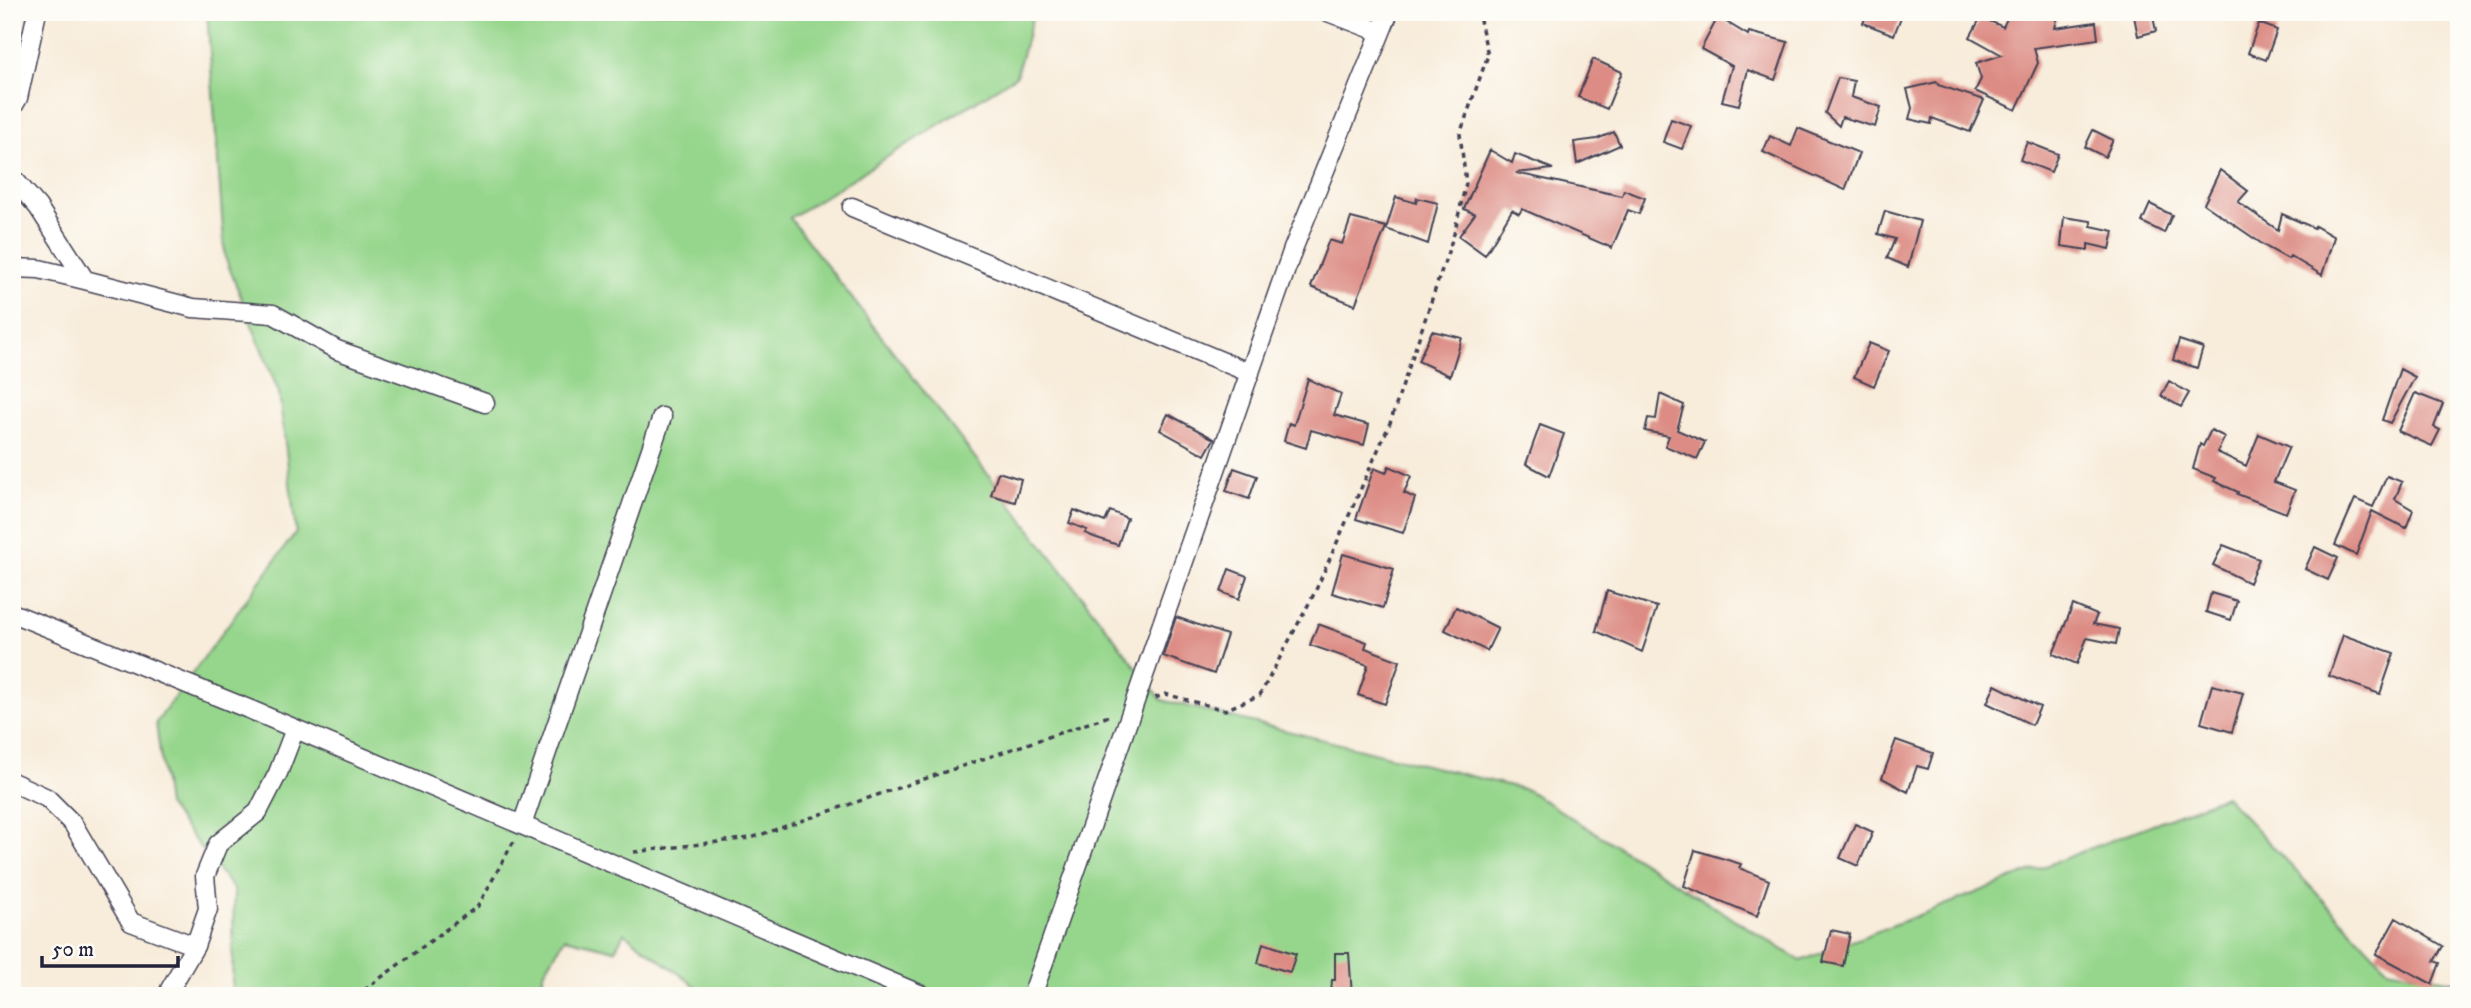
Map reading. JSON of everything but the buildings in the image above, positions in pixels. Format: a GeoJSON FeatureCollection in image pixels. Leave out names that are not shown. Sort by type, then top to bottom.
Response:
{"type":"FeatureCollection","features":[{"type":"Feature","properties":{"kind":"street"},"geometry":{"type":"LineString","coordinates":[[12,108],[18,98],[37,12]]}},
{"type":"Feature","properties":{"kind":"street"},"geometry":{"type":"LineString","coordinates":[[1328,12],[1381,32]]}},
{"type":"Feature","properties":{"kind":"street"},"geometry":{"type":"LineString","coordinates":[[1032,996],[1293,249],[1388,12]]}},
{"type":"Feature","properties":{"kind":"street"},"geometry":{"type":"LineString","coordinates":[[12,177],[38,207],[85,280]]}},
{"type":"Feature","properties":{"kind":"street"},"geometry":{"type":"LineString","coordinates":[[852,208],[1250,373]]}},
{"type":"Feature","properties":{"kind":"street"},"geometry":{"type":"LineString","coordinates":[[12,268],[39,269],[193,308],[273,314],[337,350],[485,403]]}},
{"type":"Feature","properties":{"kind":"street"},"geometry":{"type":"LineString","coordinates":[[522,825],[662,417]]}},
{"type":"Feature","properties":{"kind":"street"},"geometry":{"type":"LineString","coordinates":[[12,613],[295,729],[924,996]]}},
{"type":"Feature","properties":{"kind":"street"},"geometry":{"type":"LineString","coordinates":[[170,989],[195,946],[208,909],[205,876],[219,844],[258,812],[278,773],[295,729]]}},
{"type":"Feature","properties":{"kind":"street"},"geometry":{"type":"LineString","coordinates":[[12,782],[47,798],[73,824],[131,922],[195,946]]}},
{"type":"Feature","properties":{"kind":"path"},"geometry":{"type":"LineString","coordinates":[[356,996],[478,906],[522,825]]}},
{"type":"Feature","properties":{"kind":"green space"},"geometry":{"type":"Polygon","coordinates":[[[207,12],[1034,12],[1016,76],[790,218],[1162,700],[1527,790],[1801,961],[2225,796],[2388,969],[2459,982],[2459,996],[709,996],[624,933],[615,950],[565,938],[543,974],[543,996],[232,996],[234,890],[167,805],[156,723],[296,532],[279,393],[225,257],[207,12]]]}}]}
